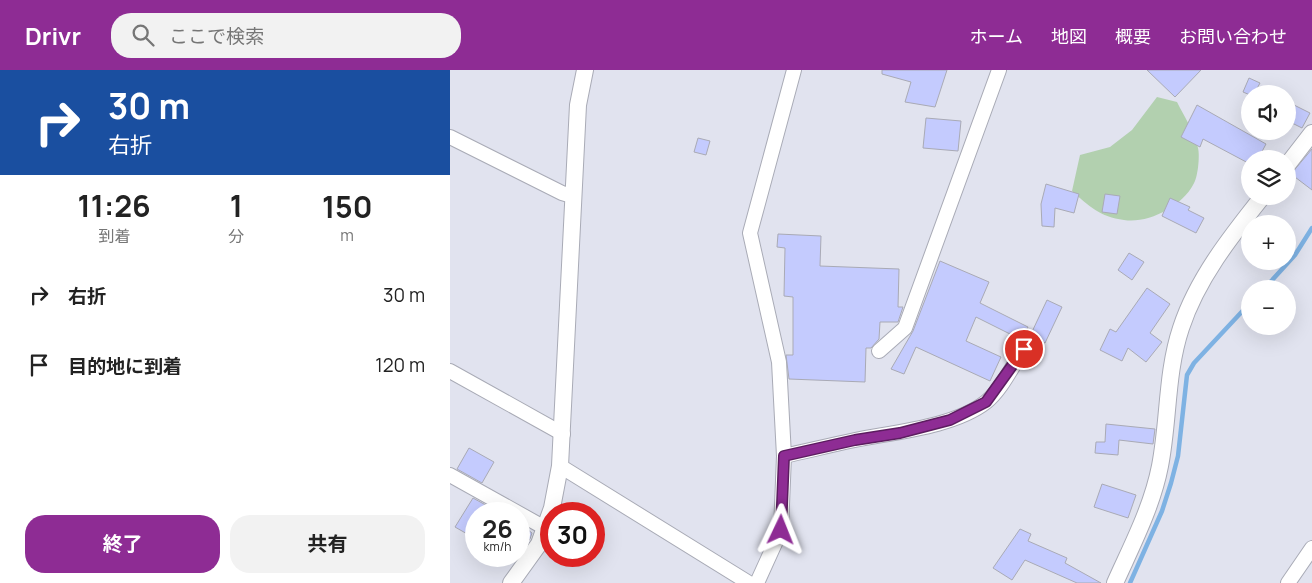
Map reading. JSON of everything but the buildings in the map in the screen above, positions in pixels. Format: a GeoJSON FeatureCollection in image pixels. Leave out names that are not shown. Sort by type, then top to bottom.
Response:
{"type":"FeatureCollection","features":[{"type":"Feature","properties":{"kind":"street"},"geometry":{"type":"LineString","coordinates":[[553,502],[560,466],[563,434],[572,196],[578,105],[585,70]]}},
{"type":"Feature","properties":{"kind":"street"},"geometry":{"type":"LineString","coordinates":[[757,583],[781,530],[784,456],[779,362],[750,233],[794,70]]}},
{"type":"Feature","properties":{"kind":"street"},"geometry":{"type":"LineString","coordinates":[[879,351],[904,328],[999,70]]}},
{"type":"Feature","properties":{"kind":"street"},"geometry":{"type":"LineString","coordinates":[[1296,154],[1312,133]]}},
{"type":"Feature","properties":{"kind":"street"},"geometry":{"type":"LineString","coordinates":[[450,137],[562,193],[572,196]]}},
{"type":"Feature","properties":{"kind":"street"},"geometry":{"type":"LineString","coordinates":[[1115,583],[1155,488],[1160,465],[1172,356],[1181,326],[1192,300],[1210,269],[1256,205]]}},
{"type":"Feature","properties":{"kind":"street"},"geometry":{"type":"LineString","coordinates":[[784,456],[855,440],[900,433],[950,420],[986,402],[1024,349]]}},
{"type":"Feature","properties":{"kind":"street"},"geometry":{"type":"LineString","coordinates":[[450,371],[563,434]]}},
{"type":"Feature","properties":{"kind":"street"},"geometry":{"type":"LineString","coordinates":[[560,466],[749,583]]}},
{"type":"Feature","properties":{"kind":"street"},"geometry":{"type":"LineString","coordinates":[[450,475],[540,525]]}},
{"type":"Feature","properties":{"kind":"street"},"geometry":{"type":"LineString","coordinates":[[511,583],[540,541]]}},
{"type":"Feature","properties":{"kind":"street"},"geometry":{"type":"LineString","coordinates":[[1288,583],[1312,548]]}},
{"type":"Feature","properties":{"kind":"green space"},"geometry":{"type":"Polygon","coordinates":[[[1157,97],[1177,102],[1197,142],[1199,152],[1195,182],[1181,200],[1153,216],[1133,221],[1116,219],[1101,213],[1072,191],[1080,155],[1110,147],[1132,130],[1157,97]]]}},
{"type":"Feature","properties":{"kind":"waterway"},"geometry":{"type":"LineString","coordinates":[[1272,280],[1295,255],[1312,228]]}},
{"type":"Feature","properties":{"kind":"waterway"},"geometry":{"type":"LineString","coordinates":[[1130,583],[1162,511],[1171,483],[1178,456],[1187,375],[1194,363],[1241,313]]}},
{"type":"Feature","properties":{"kind":"route"},"geometry":{"type":"LineString","coordinates":[[781,530],[784,456],[855,440],[900,433],[950,420],[986,402],[1024,349]]}}]}
